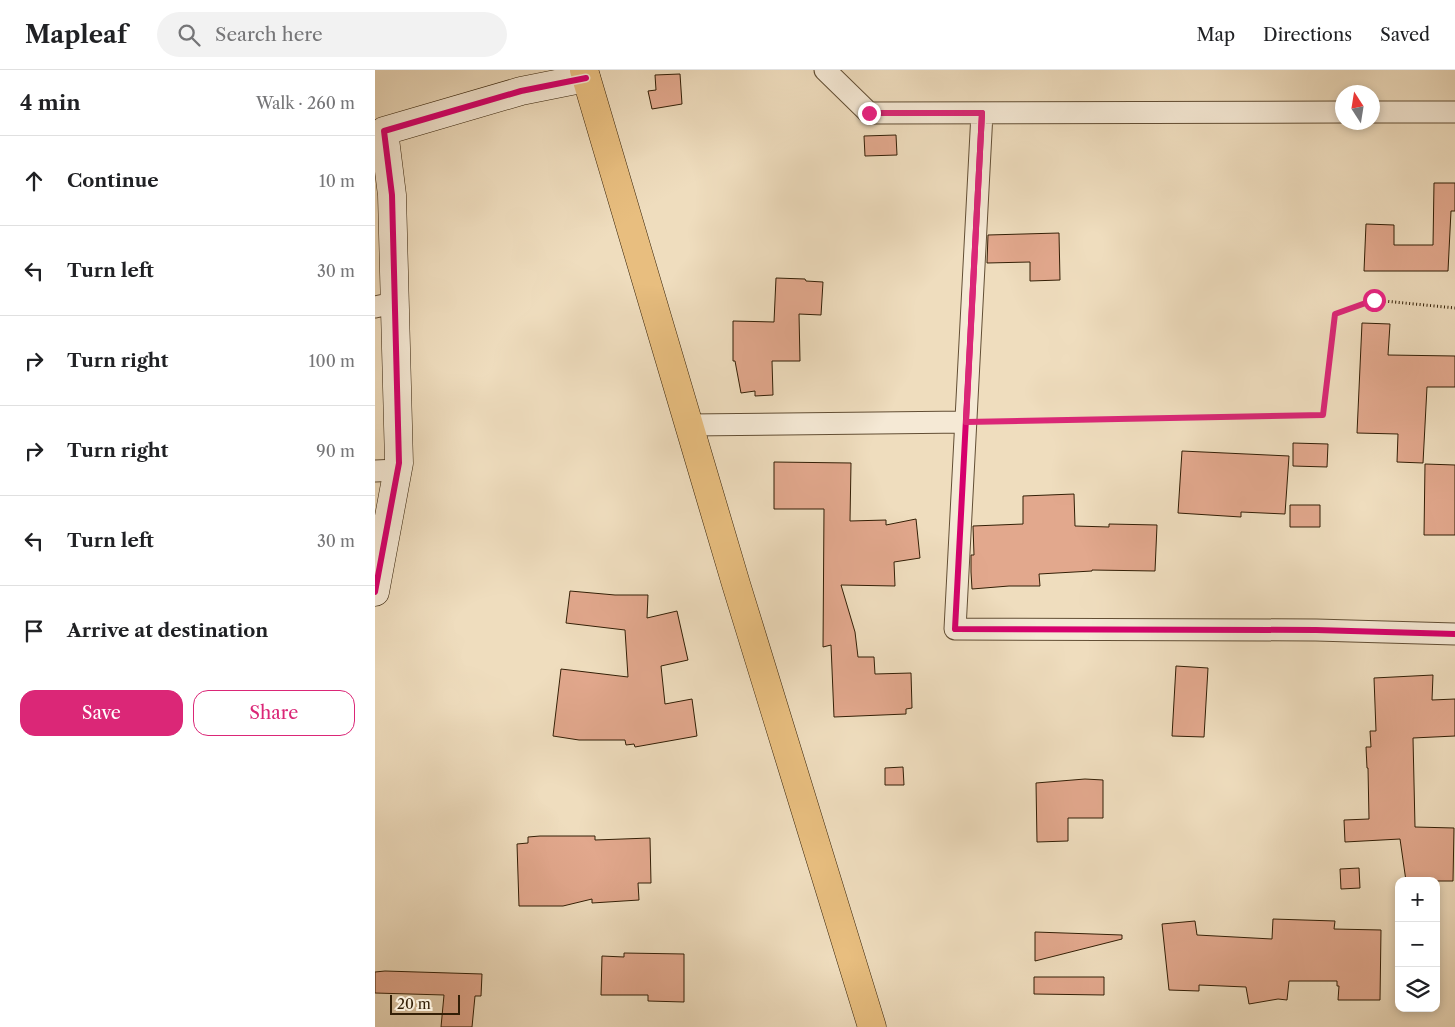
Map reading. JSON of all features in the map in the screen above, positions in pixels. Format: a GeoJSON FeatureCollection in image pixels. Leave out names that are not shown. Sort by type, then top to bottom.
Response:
{"type":"FeatureCollection","features":[{"type":"Feature","properties":{"kind":"main road"},"geometry":{"type":"LineString","coordinates":[[585,74],[689,425],[872,1027]]}},
{"type":"Feature","properties":{"kind":"street"},"geometry":{"type":"LineString","coordinates":[[825,70],[869,113],[1335,112]]}},
{"type":"Feature","properties":{"kind":"street"},"geometry":{"type":"LineString","coordinates":[[375,592],[387,470],[399,463],[385,305],[392,196],[380,132],[585,74]]}},
{"type":"Feature","properties":{"kind":"street"},"geometry":{"type":"LineString","coordinates":[[1380,112],[1455,112]]}},
{"type":"Feature","properties":{"kind":"street"},"geometry":{"type":"LineString","coordinates":[[982,113],[955,629],[1306,630],[1455,634]]}},
{"type":"Feature","properties":{"kind":"street"},"geometry":{"type":"LineString","coordinates":[[689,425],[966,422]]}},
{"type":"Feature","properties":{"kind":"path"},"geometry":{"type":"LineString","coordinates":[[966,422],[1323,415],[1335,314],[1374,300],[1455,308]]}},
{"type":"Feature","properties":{"kind":"building"},"geometry":{"type":"Polygon","coordinates":[[[680,74],[682,104],[652,109],[648,91],[656,90],[655,75],[680,74]]]}},
{"type":"Feature","properties":{"kind":"building"},"geometry":{"type":"Polygon","coordinates":[[[896,135],[897,155],[865,156],[864,136],[896,135]]]}},
{"type":"Feature","properties":{"kind":"building"},"geometry":{"type":"Polygon","coordinates":[[[1434,183],[1455,183],[1455,211],[1451,211],[1448,271],[1364,271],[1366,224],[1394,225],[1394,245],[1433,245],[1434,183]]]}},
{"type":"Feature","properties":{"kind":"building"},"geometry":{"type":"Polygon","coordinates":[[[1059,233],[1060,280],[1030,281],[1030,262],[987,263],[988,235],[1059,233]]]}},
{"type":"Feature","properties":{"kind":"building"},"geometry":{"type":"Polygon","coordinates":[[[776,278],[823,282],[821,315],[799,314],[800,361],[772,361],[773,395],[755,396],[755,391],[741,393],[735,361],[733,361],[733,321],[774,322],[776,278]]]}},
{"type":"Feature","properties":{"kind":"building"},"geometry":{"type":"Polygon","coordinates":[[[1362,323],[1390,324],[1388,355],[1455,356],[1455,387],[1427,387],[1423,463],[1397,462],[1398,434],[1357,433],[1362,323]]]}},
{"type":"Feature","properties":{"kind":"building"},"geometry":{"type":"Polygon","coordinates":[[[1293,443],[1328,444],[1327,467],[1293,466],[1293,443]]]}},
{"type":"Feature","properties":{"kind":"building"},"geometry":{"type":"Polygon","coordinates":[[[1182,451],[1289,456],[1285,514],[1241,512],[1241,517],[1178,513],[1182,451]]]}},
{"type":"Feature","properties":{"kind":"building"},"geometry":{"type":"Polygon","coordinates":[[[774,462],[851,463],[850,521],[886,520],[886,525],[916,519],[920,558],[894,562],[895,586],[841,585],[855,632],[858,657],[874,657],[875,674],[911,673],[912,708],[906,709],[906,714],[834,717],[831,645],[823,647],[824,509],[774,509],[774,462]]]}},
{"type":"Feature","properties":{"kind":"building"},"geometry":{"type":"Polygon","coordinates":[[[1425,464],[1455,465],[1455,535],[1424,535],[1425,464]]]}},
{"type":"Feature","properties":{"kind":"building"},"geometry":{"type":"Polygon","coordinates":[[[1074,494],[1075,526],[1109,527],[1109,524],[1157,525],[1155,571],[1092,570],[1039,574],[1040,586],[972,589],[971,555],[974,555],[973,526],[1023,524],[1023,496],[1074,494]]]}},
{"type":"Feature","properties":{"kind":"building"},"geometry":{"type":"Polygon","coordinates":[[[1290,505],[1320,505],[1320,527],[1290,527],[1290,505]]]}},
{"type":"Feature","properties":{"kind":"building"},"geometry":{"type":"Polygon","coordinates":[[[570,591],[615,595],[648,595],[647,618],[677,611],[688,660],[661,666],[665,704],[692,699],[697,736],[635,747],[634,744],[626,745],[625,740],[579,740],[553,736],[561,669],[628,677],[625,630],[566,623],[570,591]]]}},
{"type":"Feature","properties":{"kind":"building"},"geometry":{"type":"Polygon","coordinates":[[[1176,666],[1208,668],[1204,737],[1172,736],[1176,666]]]}},
{"type":"Feature","properties":{"kind":"building"},"geometry":{"type":"Polygon","coordinates":[[[1433,675],[1432,700],[1455,699],[1455,736],[1413,738],[1415,827],[1454,828],[1453,881],[1440,881],[1440,877],[1405,877],[1400,839],[1345,842],[1344,820],[1369,819],[1366,747],[1371,747],[1370,731],[1376,731],[1374,678],[1433,675]]]}},
{"type":"Feature","properties":{"kind":"building"},"geometry":{"type":"Polygon","coordinates":[[[903,767],[904,785],[885,785],[885,768],[903,767]]]}},
{"type":"Feature","properties":{"kind":"building"},"geometry":{"type":"Polygon","coordinates":[[[1085,779],[1103,780],[1103,818],[1068,818],[1068,841],[1037,842],[1036,783],[1085,779]]]}},
{"type":"Feature","properties":{"kind":"building"},"geometry":{"type":"Polygon","coordinates":[[[595,836],[595,840],[650,838],[651,883],[638,883],[639,900],[592,903],[592,899],[563,906],[519,906],[517,844],[528,843],[528,837],[595,836]]]}},
{"type":"Feature","properties":{"kind":"building"},"geometry":{"type":"Polygon","coordinates":[[[1359,868],[1360,888],[1341,889],[1340,869],[1359,868]]]}},
{"type":"Feature","properties":{"kind":"building"},"geometry":{"type":"Polygon","coordinates":[[[1273,919],[1335,921],[1334,929],[1381,930],[1380,1000],[1338,1000],[1339,986],[1337,986],[1337,981],[1289,981],[1287,1000],[1278,999],[1249,1004],[1246,987],[1199,985],[1199,991],[1169,990],[1162,924],[1195,921],[1197,935],[1272,939],[1273,919]]]}},
{"type":"Feature","properties":{"kind":"building"},"geometry":{"type":"Polygon","coordinates":[[[1035,932],[1122,935],[1122,939],[1035,961],[1035,932]]]}},
{"type":"Feature","properties":{"kind":"building"},"geometry":{"type":"Polygon","coordinates":[[[624,953],[684,954],[684,1002],[648,1001],[648,995],[601,995],[602,956],[624,957],[624,953]]]}},
{"type":"Feature","properties":{"kind":"building"},"geometry":{"type":"Polygon","coordinates":[[[375,972],[482,974],[481,996],[475,996],[472,1027],[441,1027],[444,995],[375,993],[375,972]]]}},
{"type":"Feature","properties":{"kind":"building"},"geometry":{"type":"Polygon","coordinates":[[[1034,977],[1104,977],[1104,995],[1034,994],[1034,977]]]}},
{"type":"Feature","properties":{"kind":"cycle path"},"geometry":{"type":"LineString","coordinates":[[375,592],[399,463],[392,195],[384,131],[521,91],[586,78]]}},
{"type":"Feature","properties":{"kind":"cycle path"},"geometry":{"type":"LineString","coordinates":[[982,113],[955,629],[1316,630],[1455,634]]}},
{"type":"Feature","properties":{"kind":"route"},"geometry":{"type":"LineString","coordinates":[[869,113],[982,113],[966,422],[1323,415],[1335,314],[1374,300]]}}]}
